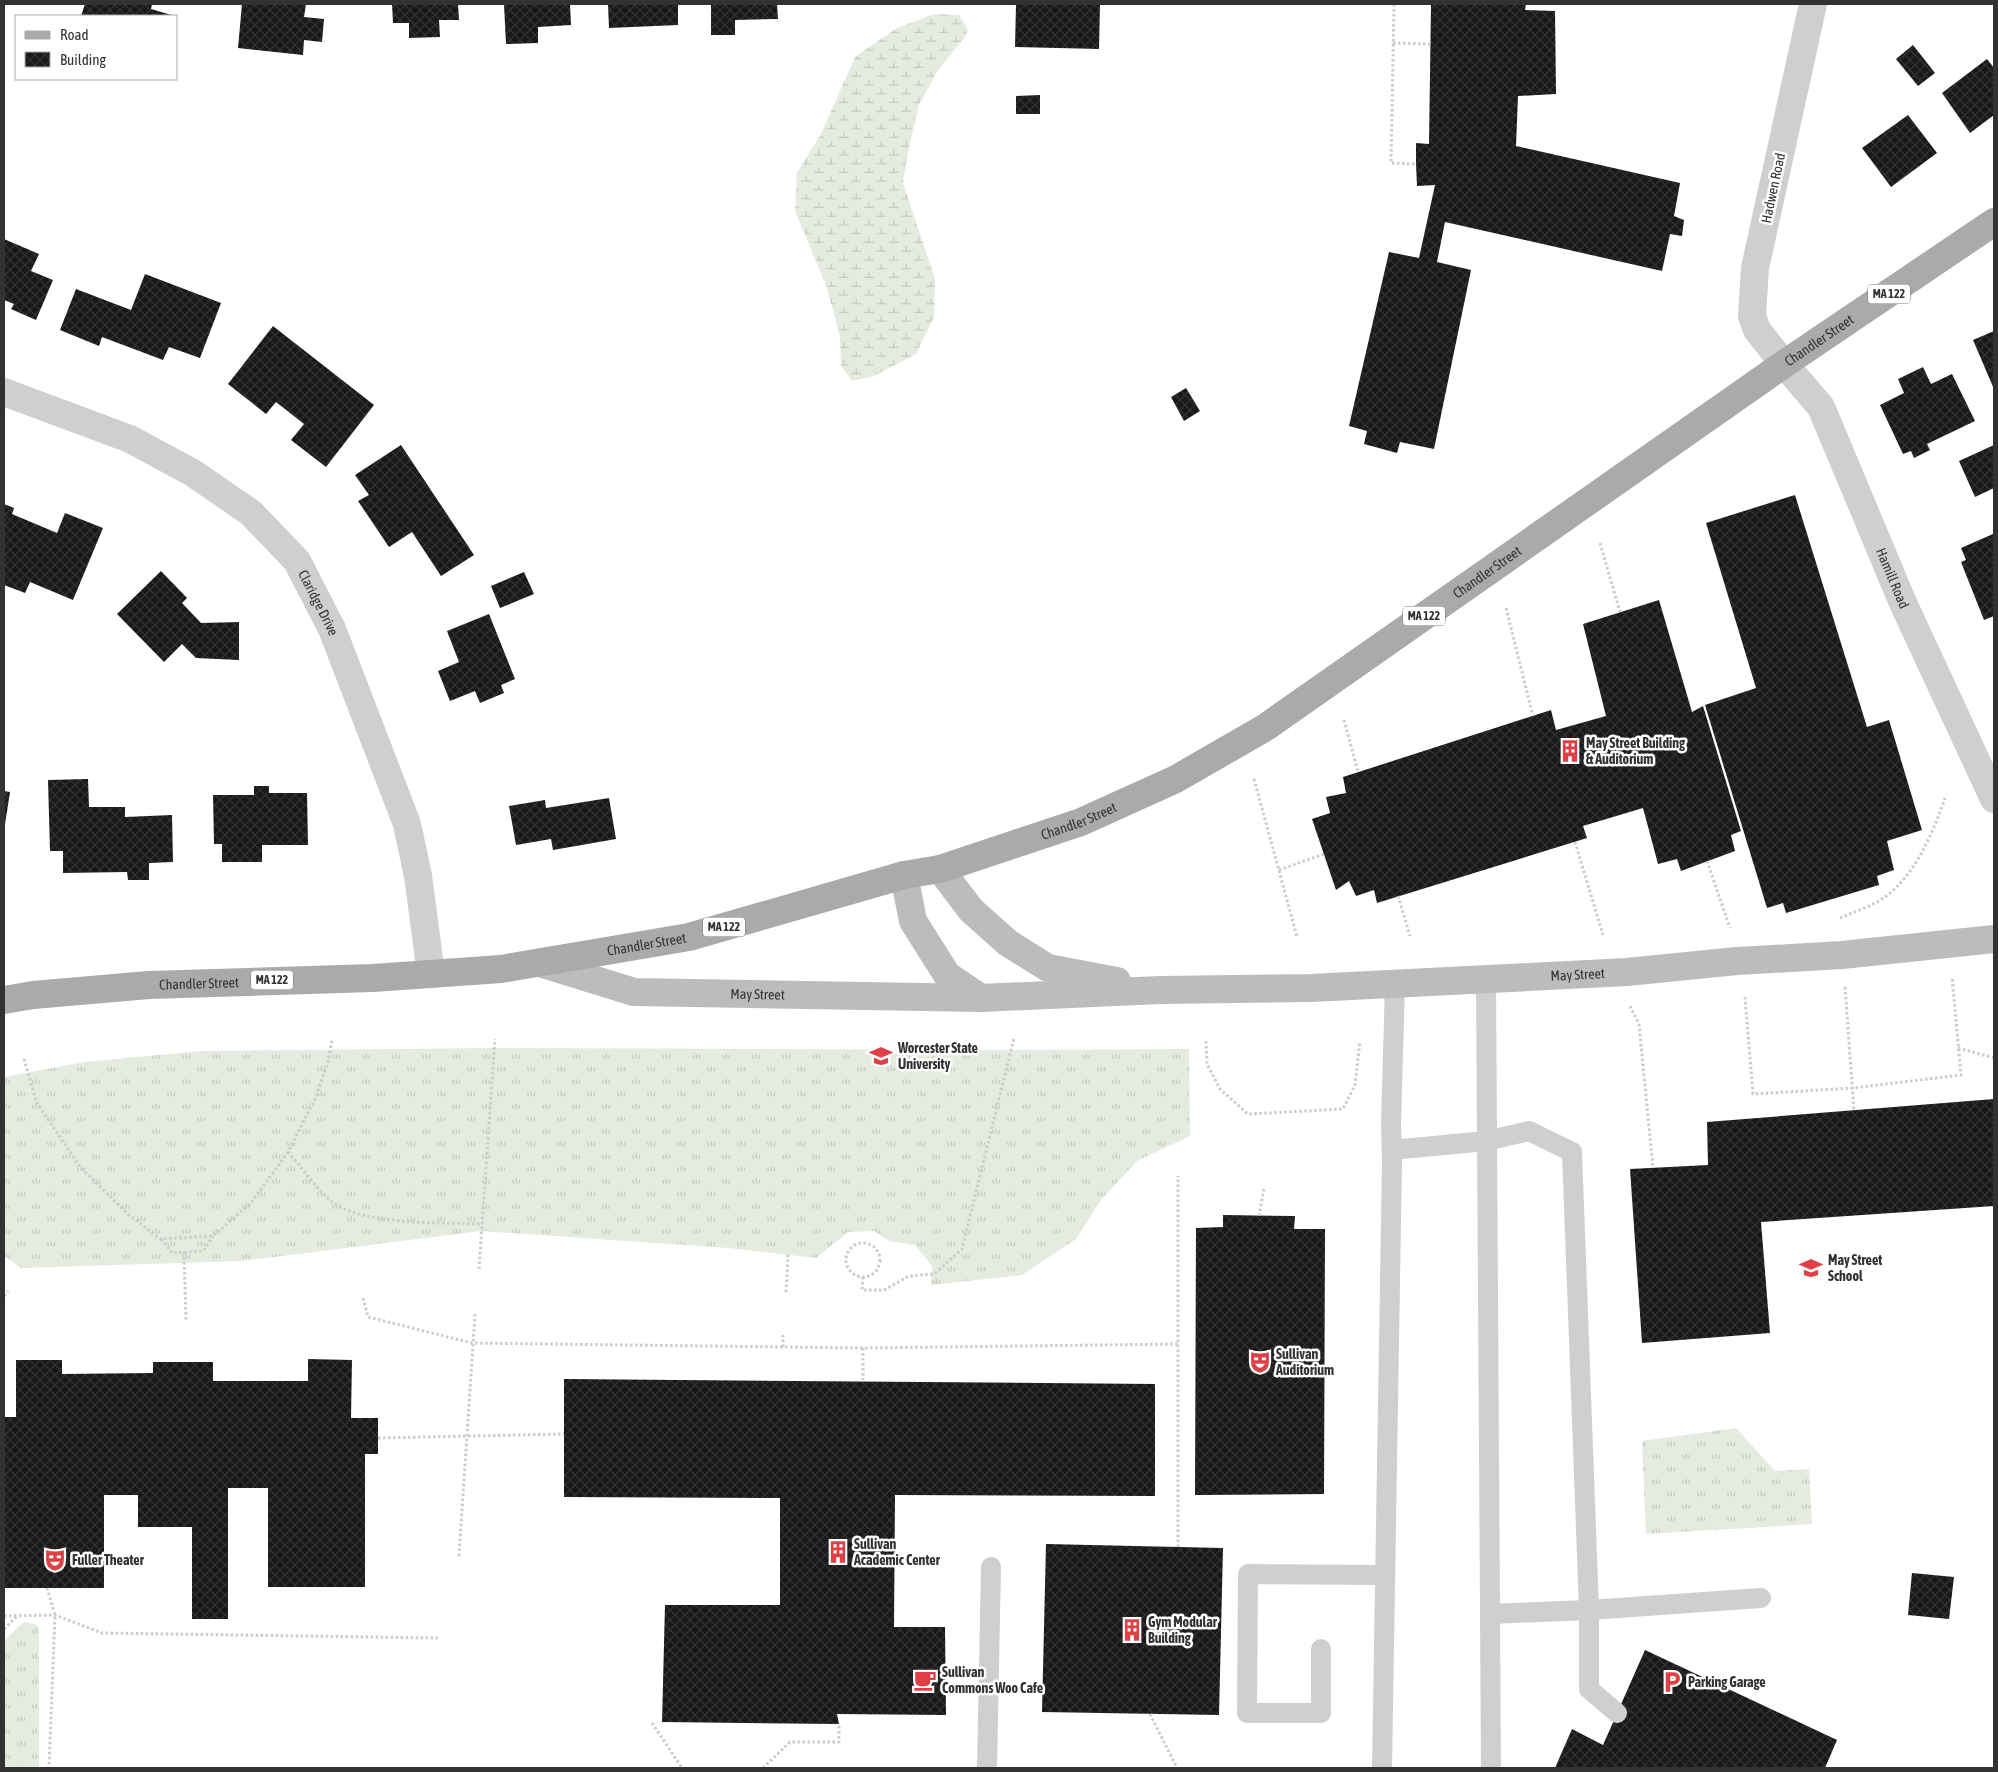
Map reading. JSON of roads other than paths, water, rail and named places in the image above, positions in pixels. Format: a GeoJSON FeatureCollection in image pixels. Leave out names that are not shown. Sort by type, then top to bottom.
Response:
{"type":"FeatureCollection","features":[{"type":"Feature","properties":{"kind":"main road","name":"Chandler Street"},"geometry":{"type":"LineString","coordinates":[[4,1000],[33,995],[149,985],[431,974],[501,969],[540,963],[689,937],[904,875],[940,869],[1089,818],[1176,779],[1266,727],[1784,364],[1994,222]]}},
{"type":"Feature","properties":{"kind":"street","name":"Hadwen Road"},"geometry":{"type":"LineString","coordinates":[[1784,364],[1757,330],[1752,316],[1755,268],[1813,4]]}},
{"type":"Feature","properties":{"kind":"street","name":"Hamill Road"},"geometry":{"type":"LineString","coordinates":[[1784,364],[1821,407],[1903,603],[1994,799]]}},
{"type":"Feature","properties":{"kind":"street","name":"Claridge Drive"},"geometry":{"type":"LineString","coordinates":[[4,392],[130,439],[193,473],[251,513],[297,561],[332,629],[406,824],[418,876],[431,974]]}},
{"type":"Feature","properties":{"kind":"street","name":"May Street"},"geometry":{"type":"LineString","coordinates":[[940,869],[971,910],[1008,943],[1048,968],[1160,990]]}},
{"type":"Feature","properties":{"kind":"street"},"geometry":{"type":"LineString","coordinates":[[904,875],[914,921],[918,929],[947,975],[981,998]]}},
{"type":"Feature","properties":{"kind":"street","name":"May Street"},"geometry":{"type":"LineString","coordinates":[[540,963],[634,992],[981,998],[1160,990],[1310,988],[1634,971],[1737,961],[1842,955],[1994,939]]}},
{"type":"Feature","properties":{"kind":"lane"},"geometry":{"type":"LineString","coordinates":[[1486,979],[1491,1768]]}},
{"type":"Feature","properties":{"kind":"lane"},"geometry":{"type":"LineString","coordinates":[[1382,1768],[1391,1124],[1395,983]]}},
{"type":"Feature","properties":{"kind":"lane"},"geometry":{"type":"LineString","coordinates":[[1392,1150],[1486,1141],[1529,1131],[1572,1152],[1588,1610],[1589,1689],[1617,1714]]}},
{"type":"Feature","properties":{"kind":"lane"},"geometry":{"type":"LineString","coordinates":[[987,1768],[991,1567]]}},
{"type":"Feature","properties":{"kind":"lane"},"geometry":{"type":"LineString","coordinates":[[1321,1649],[1321,1713],[1247,1713],[1248,1574],[1385,1574]]}},
{"type":"Feature","properties":{"kind":"lane"},"geometry":{"type":"LineString","coordinates":[[1490,1614],[1588,1610],[1761,1598]]}},
{"type":"Feature","properties":{"kind":"place","name":"May Street Building & Auditorium"},"geometry":{"type":"Point","coordinates":[1570,751]}},
{"type":"Feature","properties":{"kind":"place","name":"Worcester State University"},"geometry":{"type":"Point","coordinates":[881,1056]}},
{"type":"Feature","properties":{"kind":"place","name":"May Street School"},"geometry":{"type":"Point","coordinates":[1811,1268]}},
{"type":"Feature","properties":{"kind":"place","name":"Sullivan Auditorium"},"geometry":{"type":"Point","coordinates":[1260,1362]}},
{"type":"Feature","properties":{"kind":"place","name":"Sullivan Academic Center"},"geometry":{"type":"Point","coordinates":[838,1552]}},
{"type":"Feature","properties":{"kind":"place","name":"Fuller Theater"},"geometry":{"type":"Point","coordinates":[55,1560]}},
{"type":"Feature","properties":{"kind":"place","name":"Gym Modular Building"},"geometry":{"type":"Point","coordinates":[1132,1630]}},
{"type":"Feature","properties":{"kind":"place","name":"Sullivan Commons Woo Cafe"},"geometry":{"type":"Point","coordinates":[925,1680]}},
{"type":"Feature","properties":{"kind":"place","name":"Parking Garage"},"geometry":{"type":"Point","coordinates":[1672,1682]}}]}
